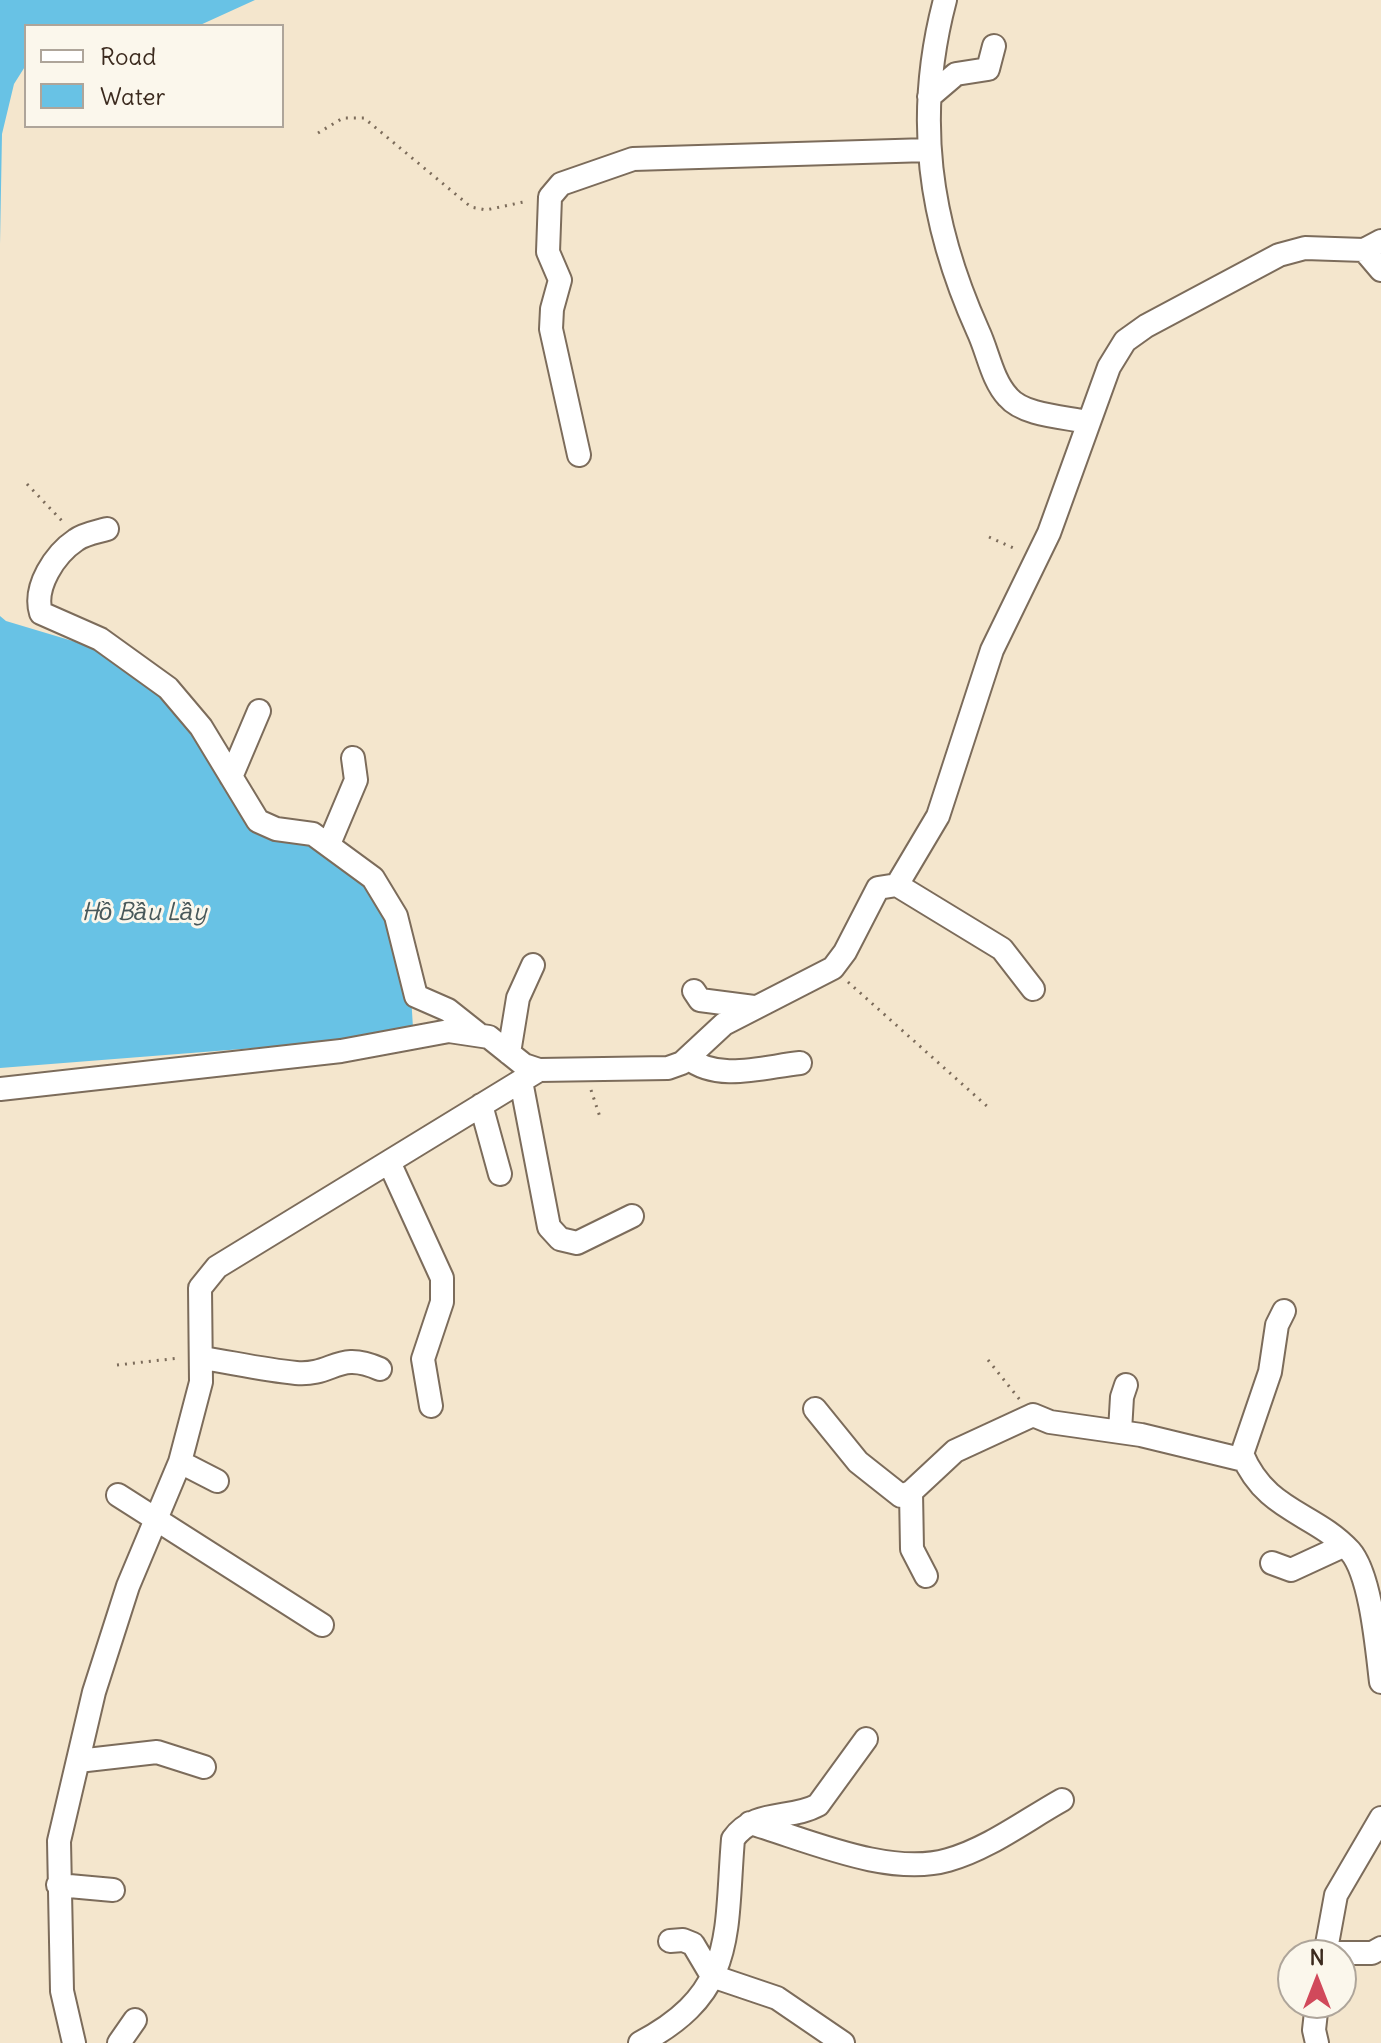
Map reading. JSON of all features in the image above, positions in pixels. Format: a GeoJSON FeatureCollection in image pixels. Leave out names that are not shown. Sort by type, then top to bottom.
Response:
{"type":"FeatureCollection","features":[{"type":"Feature","properties":{"kind":"street"},"geometry":{"type":"LineString","coordinates":[[945,0],[934,40],[929,97],[929,173],[946,246],[963,300],[1009,400],[1026,408],[1088,422]]}},
{"type":"Feature","properties":{"kind":"street"},"geometry":{"type":"LineString","coordinates":[[929,97],[956,74],[988,69],[994,46]]}},
{"type":"Feature","properties":{"kind":"street"},"geometry":{"type":"LineString","coordinates":[[579,455],[551,329],[552,309],[560,280],[548,252],[550,197],[561,184],[633,159],[928,150]]}},
{"type":"Feature","properties":{"kind":"street"},"geometry":{"type":"LineString","coordinates":[[897,885],[938,816],[992,650],[1049,533],[1109,367],[1125,341],[1146,326],[1279,255],[1305,248],[1373,246],[1381,270]]}},
{"type":"Feature","properties":{"kind":"street"},"geometry":{"type":"LineString","coordinates":[[107,529],[78,538],[65,549],[48,573],[39,596],[41,613],[100,639],[168,688],[201,727],[258,821],[276,829],[313,834],[373,878],[388,898],[400,927],[416,996],[448,1010],[478,1034]]}},
{"type":"Feature","properties":{"kind":"street"},"geometry":{"type":"LineString","coordinates":[[231,777],[259,711]]}},
{"type":"Feature","properties":{"kind":"street"},"geometry":{"type":"LineString","coordinates":[[329,844],[356,780],[353,758]]}},
{"type":"Feature","properties":{"kind":"street"},"geometry":{"type":"LineString","coordinates":[[74,2043],[62,1991],[59,1841],[109,1646],[180,1462],[201,1382],[200,1288],[217,1267],[530,1076],[584,1069],[668,1068],[688,1058],[710,1035],[754,1007],[833,968],[845,952],[878,888],[897,885],[1002,949],[1033,989]]}},
{"type":"Feature","properties":{"kind":"street"},"geometry":{"type":"LineString","coordinates":[[509,1053],[518,998],[533,965]]}},
{"type":"Feature","properties":{"kind":"street"},"geometry":{"type":"LineString","coordinates":[[694,991],[700,1000],[754,1007]]}},
{"type":"Feature","properties":{"kind":"street"},"geometry":{"type":"LineString","coordinates":[[0,1089],[341,1051],[449,1031],[478,1034],[489,1037],[524,1065],[530,1076],[549,1227],[554,1234],[577,1243],[632,1216]]}},
{"type":"Feature","properties":{"kind":"street"},"geometry":{"type":"LineString","coordinates":[[688,1058],[701,1068],[719,1072],[800,1063]]}},
{"type":"Feature","properties":{"kind":"street"},"geometry":{"type":"LineString","coordinates":[[481,1105],[500,1174]]}},
{"type":"Feature","properties":{"kind":"street"},"geometry":{"type":"LineString","coordinates":[[389,1162],[442,1278],[442,1302],[423,1359],[431,1406]]}},
{"type":"Feature","properties":{"kind":"street"},"geometry":{"type":"LineString","coordinates":[[1284,1311],[1277,1325],[1270,1372],[1244,1443],[1244,1460],[1260,1485],[1282,1506],[1351,1552],[1365,1584],[1381,1682]]}},
{"type":"Feature","properties":{"kind":"street"},"geometry":{"type":"LineString","coordinates":[[203,1358],[297,1373],[318,1371],[353,1360],[380,1369]]}},
{"type":"Feature","properties":{"kind":"street"},"geometry":{"type":"LineString","coordinates":[[1120,1431],[1122,1397],[1126,1385]]}},
{"type":"Feature","properties":{"kind":"street"},"geometry":{"type":"LineString","coordinates":[[815,1409],[858,1462],[895,1494],[911,1492],[955,1451],[1033,1415],[1050,1422],[1120,1431],[1244,1460]]}},
{"type":"Feature","properties":{"kind":"street"},"geometry":{"type":"LineString","coordinates":[[180,1462],[217,1481]]}},
{"type":"Feature","properties":{"kind":"street"},"geometry":{"type":"LineString","coordinates":[[911,1492],[912,1549],[926,1576]]}},
{"type":"Feature","properties":{"kind":"street"},"geometry":{"type":"LineString","coordinates":[[118,1495],[157,1517],[322,1625]]}},
{"type":"Feature","properties":{"kind":"street"},"geometry":{"type":"LineString","coordinates":[[1272,1563],[1291,1570],[1343,1546]]}},
{"type":"Feature","properties":{"kind":"street"},"geometry":{"type":"LineString","coordinates":[[640,2043],[688,2012],[702,1997],[712,1976],[730,1920],[733,1839],[750,1823],[818,1805],[866,1739]]}},
{"type":"Feature","properties":{"kind":"street"},"geometry":{"type":"LineString","coordinates":[[78,1761],[157,1752],[204,1767]]}},
{"type":"Feature","properties":{"kind":"street"},"geometry":{"type":"LineString","coordinates":[[750,1823],[883,1862],[926,1864],[965,1854],[1062,1800]]}},
{"type":"Feature","properties":{"kind":"street"},"geometry":{"type":"LineString","coordinates":[[1328,1939],[1336,1895],[1381,1818]]}},
{"type":"Feature","properties":{"kind":"street"},"geometry":{"type":"LineString","coordinates":[[58,1885],[113,1890]]}},
{"type":"Feature","properties":{"kind":"street"},"geometry":{"type":"LineString","coordinates":[[670,1941],[683,1940],[693,1944],[712,1976],[777,1998],[843,2043]]}},
{"type":"Feature","properties":{"kind":"street"},"geometry":{"type":"LineString","coordinates":[[1357,1953],[1372,1953],[1381,1948]]}},
{"type":"Feature","properties":{"kind":"street"},"geometry":{"type":"LineString","coordinates":[[1315,2019],[1317,2043]]}},
{"type":"Feature","properties":{"kind":"street"},"geometry":{"type":"LineString","coordinates":[[119,2043],[135,2020]]}},
{"type":"Feature","properties":{"kind":"path"},"geometry":{"type":"LineString","coordinates":[[318,133],[343,118],[371,121],[479,210],[550,197]]}},
{"type":"Feature","properties":{"kind":"path"},"geometry":{"type":"LineString","coordinates":[[27,484],[78,538]]}},
{"type":"Feature","properties":{"kind":"path"},"geometry":{"type":"LineString","coordinates":[[989,537],[1036,559]]}},
{"type":"Feature","properties":{"kind":"path"},"geometry":{"type":"LineString","coordinates":[[833,968],[989,1108]]}},
{"type":"Feature","properties":{"kind":"path"},"geometry":{"type":"LineString","coordinates":[[584,1069],[601,1120]]}},
{"type":"Feature","properties":{"kind":"path"},"geometry":{"type":"LineString","coordinates":[[117,1365],[168,1357],[203,1358]]}},
{"type":"Feature","properties":{"kind":"path"},"geometry":{"type":"LineString","coordinates":[[988,1360],[1033,1415]]}},
{"type":"Feature","properties":{"kind":"water"},"geometry":{"type":"Polygon","coordinates":[[[0,0],[255,0],[202,24],[24,24],[24,68],[14,84],[2,134],[0,244],[0,0]]]}},
{"type":"Feature","properties":{"kind":"water","name":"Hồ Bầu Lầy"},"geometry":{"type":"Polygon","coordinates":[[[0,616],[6,621],[86,645],[123,662],[170,701],[235,795],[327,849],[386,901],[411,995],[413,1028],[369,1039],[0,1068],[0,616]]]}}]}
